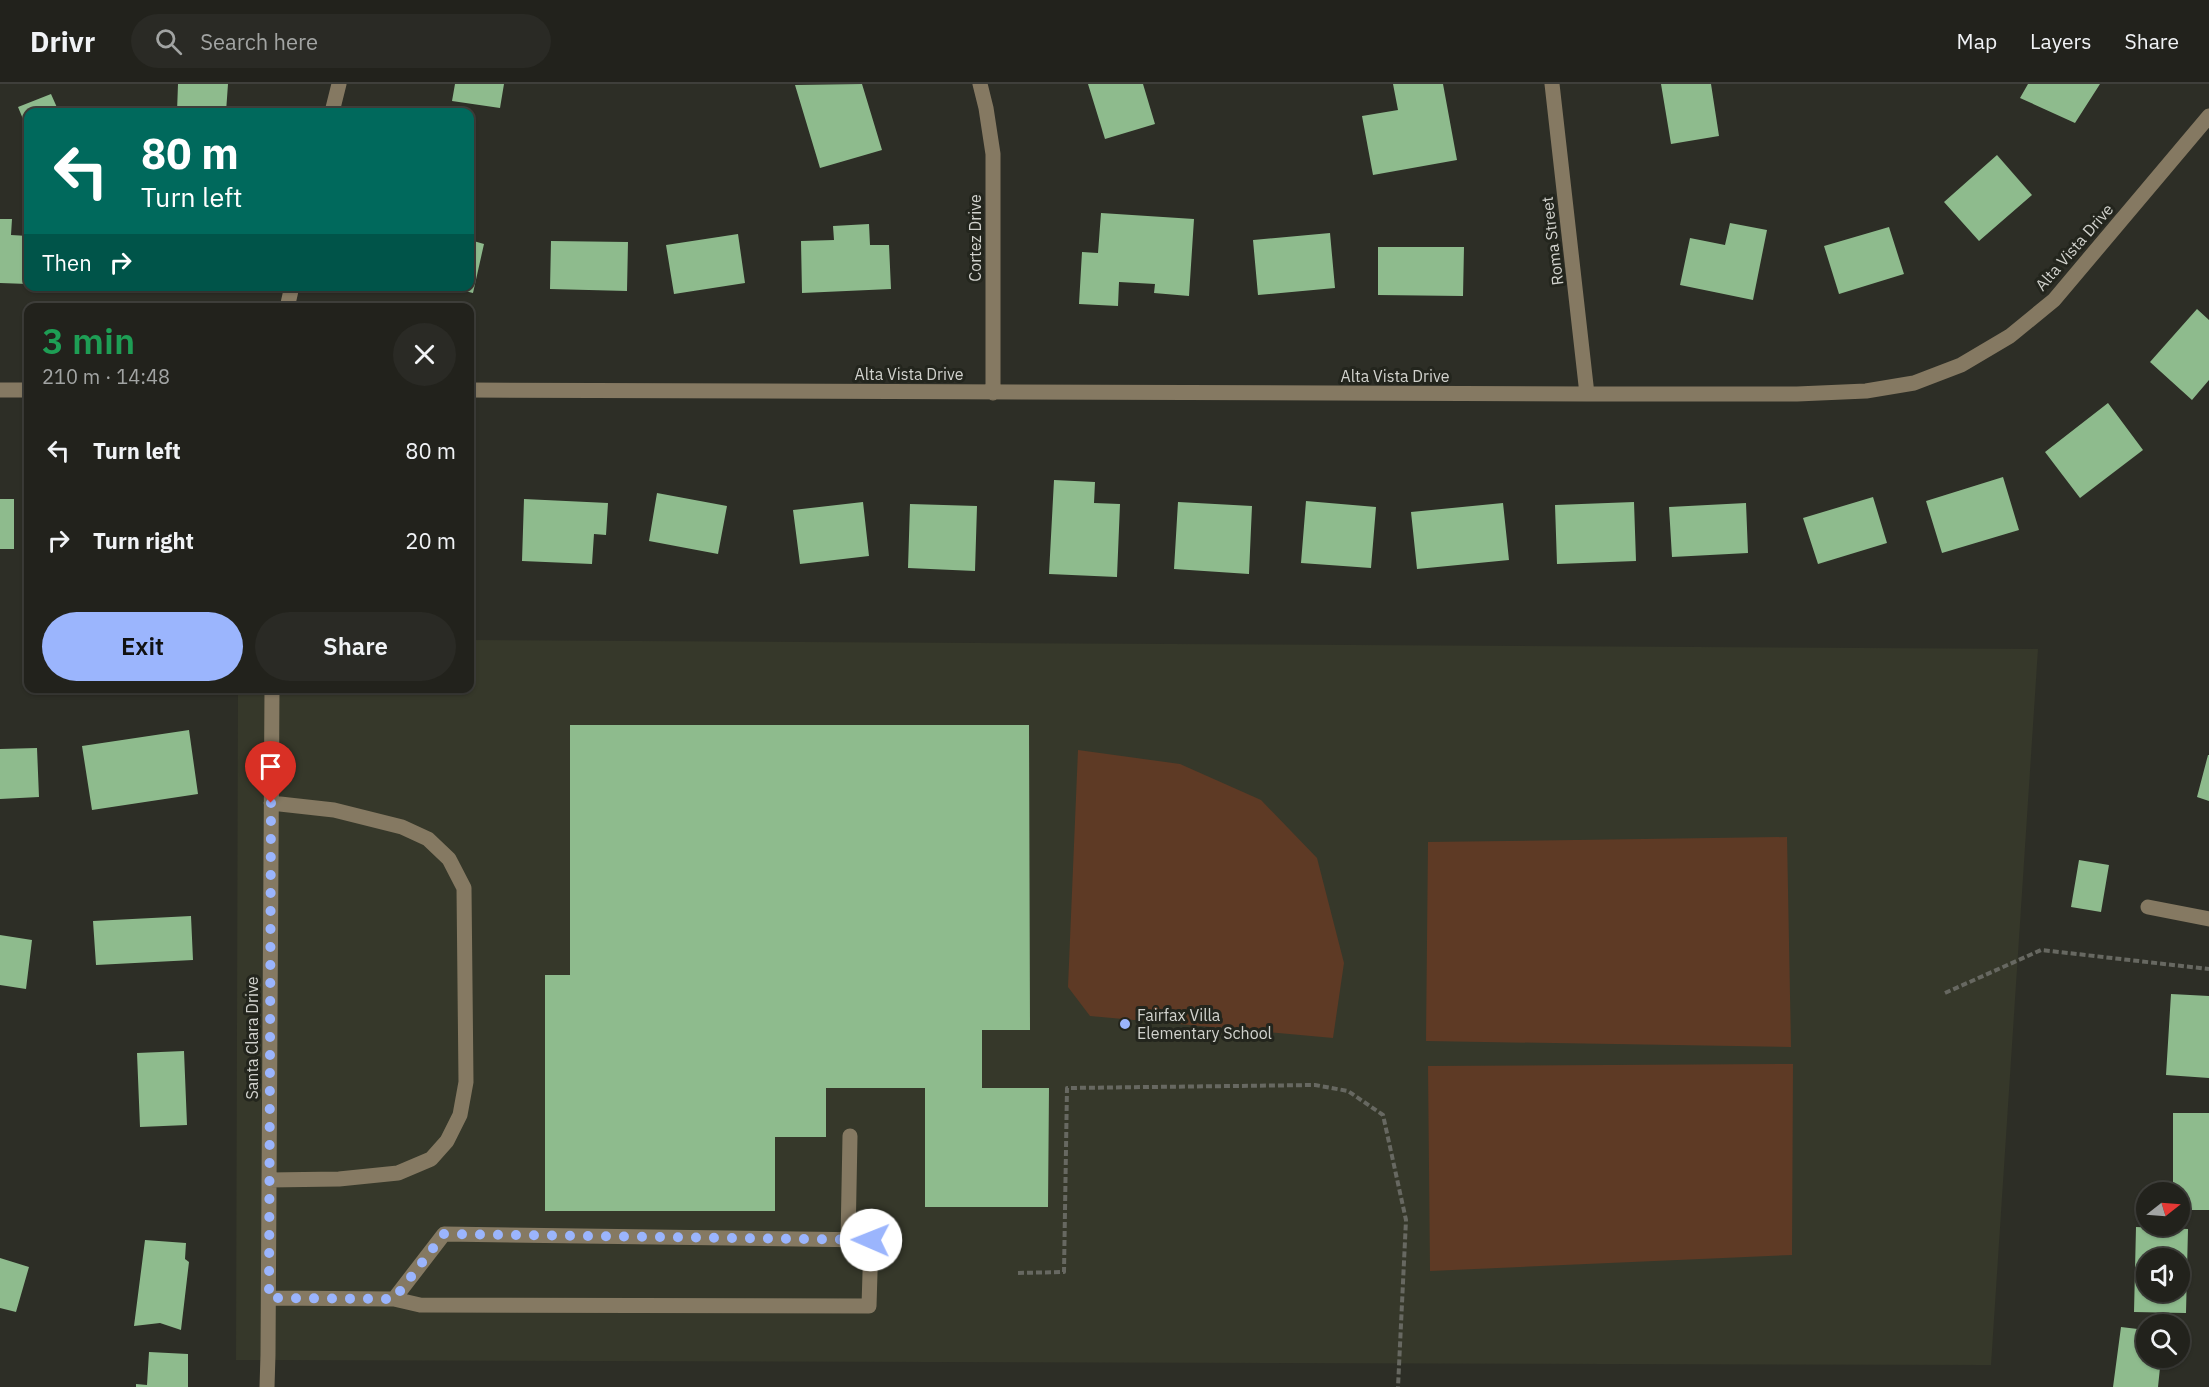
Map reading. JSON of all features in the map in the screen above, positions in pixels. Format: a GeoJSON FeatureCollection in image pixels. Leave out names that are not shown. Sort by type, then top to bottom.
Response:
{"type":"FeatureCollection","features":[{"type":"Feature","properties":{"kind":"street"},"geometry":{"type":"LineString","coordinates":[[333,108],[339,84]]}},
{"type":"Feature","properties":{"kind":"street","name":"Cortez Drive"},"geometry":{"type":"LineString","coordinates":[[980,84],[993,154],[993,393]]}},
{"type":"Feature","properties":{"kind":"street","name":"Roma Street"},"geometry":{"type":"LineString","coordinates":[[1552,84],[1587,394]]}},
{"type":"Feature","properties":{"kind":"street","name":"Alta Vista Drive"},"geometry":{"type":"LineString","coordinates":[[474,390],[1587,394],[1797,394],[1866,391],[1914,383],[1961,365],[2010,336],[2054,300],[2209,116]]}},
{"type":"Feature","properties":{"kind":"street"},"geometry":{"type":"LineString","coordinates":[[0,390],[24,390]]}},
{"type":"Feature","properties":{"kind":"street","name":"Santa Clara Drive"},"geometry":{"type":"LineString","coordinates":[[267,1387],[272,693]]}},
{"type":"Feature","properties":{"kind":"street"},"geometry":{"type":"LineString","coordinates":[[269,1180],[339,1179],[398,1173],[430,1159],[447,1141],[460,1115],[466,1082],[464,888],[449,858],[428,839],[402,827],[334,810],[271,803]]}},
{"type":"Feature","properties":{"kind":"street"},"geometry":{"type":"LineString","coordinates":[[2148,907],[2209,919]]}},
{"type":"Feature","properties":{"kind":"street"},"geometry":{"type":"LineString","coordinates":[[848,1240],[850,1136]]}},
{"type":"Feature","properties":{"kind":"street"},"geometry":{"type":"LineString","coordinates":[[269,1298],[394,1299],[420,1305],[868,1306],[871,1240],[444,1234],[394,1299]]}},
{"type":"Feature","properties":{"kind":"path"},"geometry":{"type":"LineString","coordinates":[[1945,993],[2041,950],[2209,969]]}},
{"type":"Feature","properties":{"kind":"path"},"geometry":{"type":"LineString","coordinates":[[1018,1273],[1064,1272],[1067,1088],[1315,1085],[1348,1091],[1383,1115],[1406,1220],[1398,1387]]}},
{"type":"Feature","properties":{"kind":"shaded area","name":"Fairfax Villa Elementary School"},"geometry":{"type":"Polygon","coordinates":[[[474,640],[2038,649],[1991,1365],[236,1360],[238,693],[474,693],[474,640]]]}},
{"type":"Feature","properties":{"kind":"shaded area"},"geometry":{"type":"Polygon","coordinates":[[[1078,750],[1180,764],[1261,800],[1317,858],[1344,963],[1333,1038],[1090,1016],[1068,987],[1078,750]]]}},
{"type":"Feature","properties":{"kind":"shaded area"},"geometry":{"type":"Polygon","coordinates":[[[1787,837],[1791,1047],[1426,1041],[1428,842],[1787,837]]]}},
{"type":"Feature","properties":{"kind":"shaded area"},"geometry":{"type":"Polygon","coordinates":[[[1793,1064],[1792,1255],[1430,1271],[1428,1066],[1793,1064]]]}},
{"type":"Feature","properties":{"kind":"building"},"geometry":{"type":"Polygon","coordinates":[[[178,84],[228,84],[226,108],[177,108],[178,84]]]}},
{"type":"Feature","properties":{"kind":"building"},"geometry":{"type":"Polygon","coordinates":[[[455,84],[504,84],[500,108],[452,101],[455,84]]]}},
{"type":"Feature","properties":{"kind":"building"},"geometry":{"type":"Polygon","coordinates":[[[862,84],[882,150],[820,168],[795,85],[862,84]]]}},
{"type":"Feature","properties":{"kind":"building"},"geometry":{"type":"Polygon","coordinates":[[[1088,84],[1143,84],[1155,124],[1105,139],[1088,84]]]}},
{"type":"Feature","properties":{"kind":"building"},"geometry":{"type":"Polygon","coordinates":[[[1393,84],[1443,84],[1457,160],[1373,175],[1362,116],[1398,110],[1393,84]]]}},
{"type":"Feature","properties":{"kind":"building"},"geometry":{"type":"Polygon","coordinates":[[[1661,84],[1711,84],[1719,136],[1671,144],[1661,84]]]}},
{"type":"Feature","properties":{"kind":"building"},"geometry":{"type":"Polygon","coordinates":[[[2028,84],[2100,84],[2075,123],[2020,98],[2028,84]]]}},
{"type":"Feature","properties":{"kind":"building"},"geometry":{"type":"Polygon","coordinates":[[[51,94],[57,108],[24,108],[24,121],[18,107],[51,94]]]}},
{"type":"Feature","properties":{"kind":"building"},"geometry":{"type":"Polygon","coordinates":[[[1997,155],[2032,195],[1979,241],[1944,202],[1997,155]]]}},
{"type":"Feature","properties":{"kind":"building"},"geometry":{"type":"Polygon","coordinates":[[[1101,213],[1194,219],[1189,296],[1154,293],[1155,284],[1119,282],[1118,306],[1079,304],[1082,252],[1098,253],[1101,213]]]}},
{"type":"Feature","properties":{"kind":"building"},"geometry":{"type":"Polygon","coordinates":[[[0,219],[12,219],[11,235],[24,236],[24,284],[0,283],[0,219]]]}},
{"type":"Feature","properties":{"kind":"building"},"geometry":{"type":"Polygon","coordinates":[[[1730,223],[1767,230],[1753,300],[1680,285],[1690,238],[1725,245],[1730,223]]]}},
{"type":"Feature","properties":{"kind":"building"},"geometry":{"type":"Polygon","coordinates":[[[869,224],[870,245],[889,245],[891,289],[802,293],[801,241],[834,240],[833,226],[869,224]]]}},
{"type":"Feature","properties":{"kind":"building"},"geometry":{"type":"Polygon","coordinates":[[[1889,227],[1904,274],[1839,294],[1824,246],[1889,227]]]}},
{"type":"Feature","properties":{"kind":"building"},"geometry":{"type":"Polygon","coordinates":[[[1330,233],[1335,288],[1258,295],[1253,240],[1330,233]]]}},
{"type":"Feature","properties":{"kind":"building"},"geometry":{"type":"Polygon","coordinates":[[[738,234],[745,283],[674,294],[666,245],[738,234]]]}},
{"type":"Feature","properties":{"kind":"building"},"geometry":{"type":"Polygon","coordinates":[[[474,241],[484,244],[474,289],[474,241]]]}},
{"type":"Feature","properties":{"kind":"building"},"geometry":{"type":"Polygon","coordinates":[[[551,241],[628,242],[627,291],[550,289],[551,241]]]}},
{"type":"Feature","properties":{"kind":"building"},"geometry":{"type":"Polygon","coordinates":[[[1378,247],[1464,247],[1463,296],[1378,295],[1378,247]]]}},
{"type":"Feature","properties":{"kind":"building"},"geometry":{"type":"Polygon","coordinates":[[[2197,309],[2209,320],[2209,380],[2192,400],[2150,362],[2197,309]]]}},
{"type":"Feature","properties":{"kind":"building"},"geometry":{"type":"Polygon","coordinates":[[[2108,403],[2143,450],[2080,498],[2045,452],[2108,403]]]}},
{"type":"Feature","properties":{"kind":"building"},"geometry":{"type":"Polygon","coordinates":[[[2003,477],[2019,530],[1942,553],[1926,501],[2003,477]]]}},
{"type":"Feature","properties":{"kind":"building"},"geometry":{"type":"Polygon","coordinates":[[[1054,480],[1095,482],[1094,503],[1120,504],[1117,577],[1049,574],[1054,480]]]}},
{"type":"Feature","properties":{"kind":"building"},"geometry":{"type":"Polygon","coordinates":[[[657,493],[727,506],[718,554],[649,541],[657,493]]]}},
{"type":"Feature","properties":{"kind":"building"},"geometry":{"type":"Polygon","coordinates":[[[1873,497],[1887,543],[1818,564],[1803,518],[1873,497]]]}},
{"type":"Feature","properties":{"kind":"building"},"geometry":{"type":"Polygon","coordinates":[[[0,499],[14,499],[14,549],[0,549],[0,499]]]}},
{"type":"Feature","properties":{"kind":"building"},"geometry":{"type":"Polygon","coordinates":[[[524,499],[608,503],[606,535],[594,534],[592,564],[522,561],[524,499]]]}},
{"type":"Feature","properties":{"kind":"building"},"geometry":{"type":"Polygon","coordinates":[[[1306,501],[1376,507],[1371,568],[1301,563],[1306,501]]]}},
{"type":"Feature","properties":{"kind":"building"},"geometry":{"type":"Polygon","coordinates":[[[863,502],[869,556],[800,564],[793,510],[863,502]]]}},
{"type":"Feature","properties":{"kind":"building"},"geometry":{"type":"Polygon","coordinates":[[[1178,502],[1252,506],[1249,574],[1174,569],[1178,502]]]}},
{"type":"Feature","properties":{"kind":"building"},"geometry":{"type":"Polygon","coordinates":[[[1634,502],[1636,561],[1557,564],[1555,505],[1634,502]]]}},
{"type":"Feature","properties":{"kind":"building"},"geometry":{"type":"Polygon","coordinates":[[[1503,503],[1509,560],[1417,569],[1411,512],[1503,503]]]}},
{"type":"Feature","properties":{"kind":"building"},"geometry":{"type":"Polygon","coordinates":[[[1746,503],[1748,553],[1672,557],[1669,507],[1746,503]]]}},
{"type":"Feature","properties":{"kind":"building"},"geometry":{"type":"Polygon","coordinates":[[[910,504],[977,506],[975,571],[908,568],[910,504]]]}},
{"type":"Feature","properties":{"kind":"building"},"geometry":{"type":"Polygon","coordinates":[[[570,725],[1029,725],[1030,1030],[982,1030],[982,1088],[1049,1088],[1048,1207],[925,1207],[925,1088],[826,1088],[826,1137],[775,1137],[775,1211],[545,1211],[545,975],[570,975],[570,725]]]}},
{"type":"Feature","properties":{"kind":"building"},"geometry":{"type":"Polygon","coordinates":[[[189,730],[198,794],[92,810],[82,746],[189,730]]]}},
{"type":"Feature","properties":{"kind":"building"},"geometry":{"type":"Polygon","coordinates":[[[37,748],[39,797],[0,799],[0,749],[37,748]]]}},
{"type":"Feature","properties":{"kind":"building"},"geometry":{"type":"Polygon","coordinates":[[[2209,755],[2209,801],[2197,797],[2209,755]]]}},
{"type":"Feature","properties":{"kind":"building"},"geometry":{"type":"Polygon","coordinates":[[[2079,860],[2109,865],[2101,912],[2071,907],[2079,860]]]}},
{"type":"Feature","properties":{"kind":"building"},"geometry":{"type":"Polygon","coordinates":[[[191,916],[193,960],[96,965],[93,921],[191,916]]]}},
{"type":"Feature","properties":{"kind":"building"},"geometry":{"type":"Polygon","coordinates":[[[0,935],[32,940],[26,989],[0,985],[0,935]]]}},
{"type":"Feature","properties":{"kind":"building"},"geometry":{"type":"Polygon","coordinates":[[[2171,994],[2209,996],[2209,1078],[2166,1075],[2171,994]]]}},
{"type":"Feature","properties":{"kind":"building"},"geometry":{"type":"Polygon","coordinates":[[[184,1051],[187,1125],[140,1127],[137,1053],[184,1051]]]}},
{"type":"Feature","properties":{"kind":"building"},"geometry":{"type":"Polygon","coordinates":[[[2173,1113],[2209,1113],[2209,1210],[2190,1210],[2190,1182],[2173,1182],[2173,1113]]]}},
{"type":"Feature","properties":{"kind":"building"},"geometry":{"type":"Polygon","coordinates":[[[2136,1227],[2136,1236],[2188,1236],[2188,1248],[2136,1248],[2136,1302],[2186,1302],[2186,1313],[2134,1312],[2136,1227]]]}},
{"type":"Feature","properties":{"kind":"building"},"geometry":{"type":"Polygon","coordinates":[[[145,1240],[186,1243],[185,1259],[189,1262],[181,1330],[160,1323],[134,1326],[145,1240]]]}},
{"type":"Feature","properties":{"kind":"building"},"geometry":{"type":"Polygon","coordinates":[[[0,1258],[29,1267],[16,1312],[0,1308],[0,1258]]]}},
{"type":"Feature","properties":{"kind":"building"},"geometry":{"type":"Polygon","coordinates":[[[2121,1327],[2136,1329],[2136,1368],[2160,1368],[2158,1387],[2113,1387],[2121,1327]]]}},
{"type":"Feature","properties":{"kind":"building"},"geometry":{"type":"Polygon","coordinates":[[[149,1352],[188,1354],[188,1387],[136,1387],[136,1384],[147,1385],[149,1352]]]}},
{"type":"Feature","properties":{"kind":"place","name":"Fairfax Villa Elementary School"},"geometry":{"type":"Point","coordinates":[1125,1024]}},
{"type":"Feature","properties":{"kind":"route"},"geometry":{"type":"LineString","coordinates":[[271,803],[269,1298],[394,1299],[444,1234],[871,1240]]}}]}
